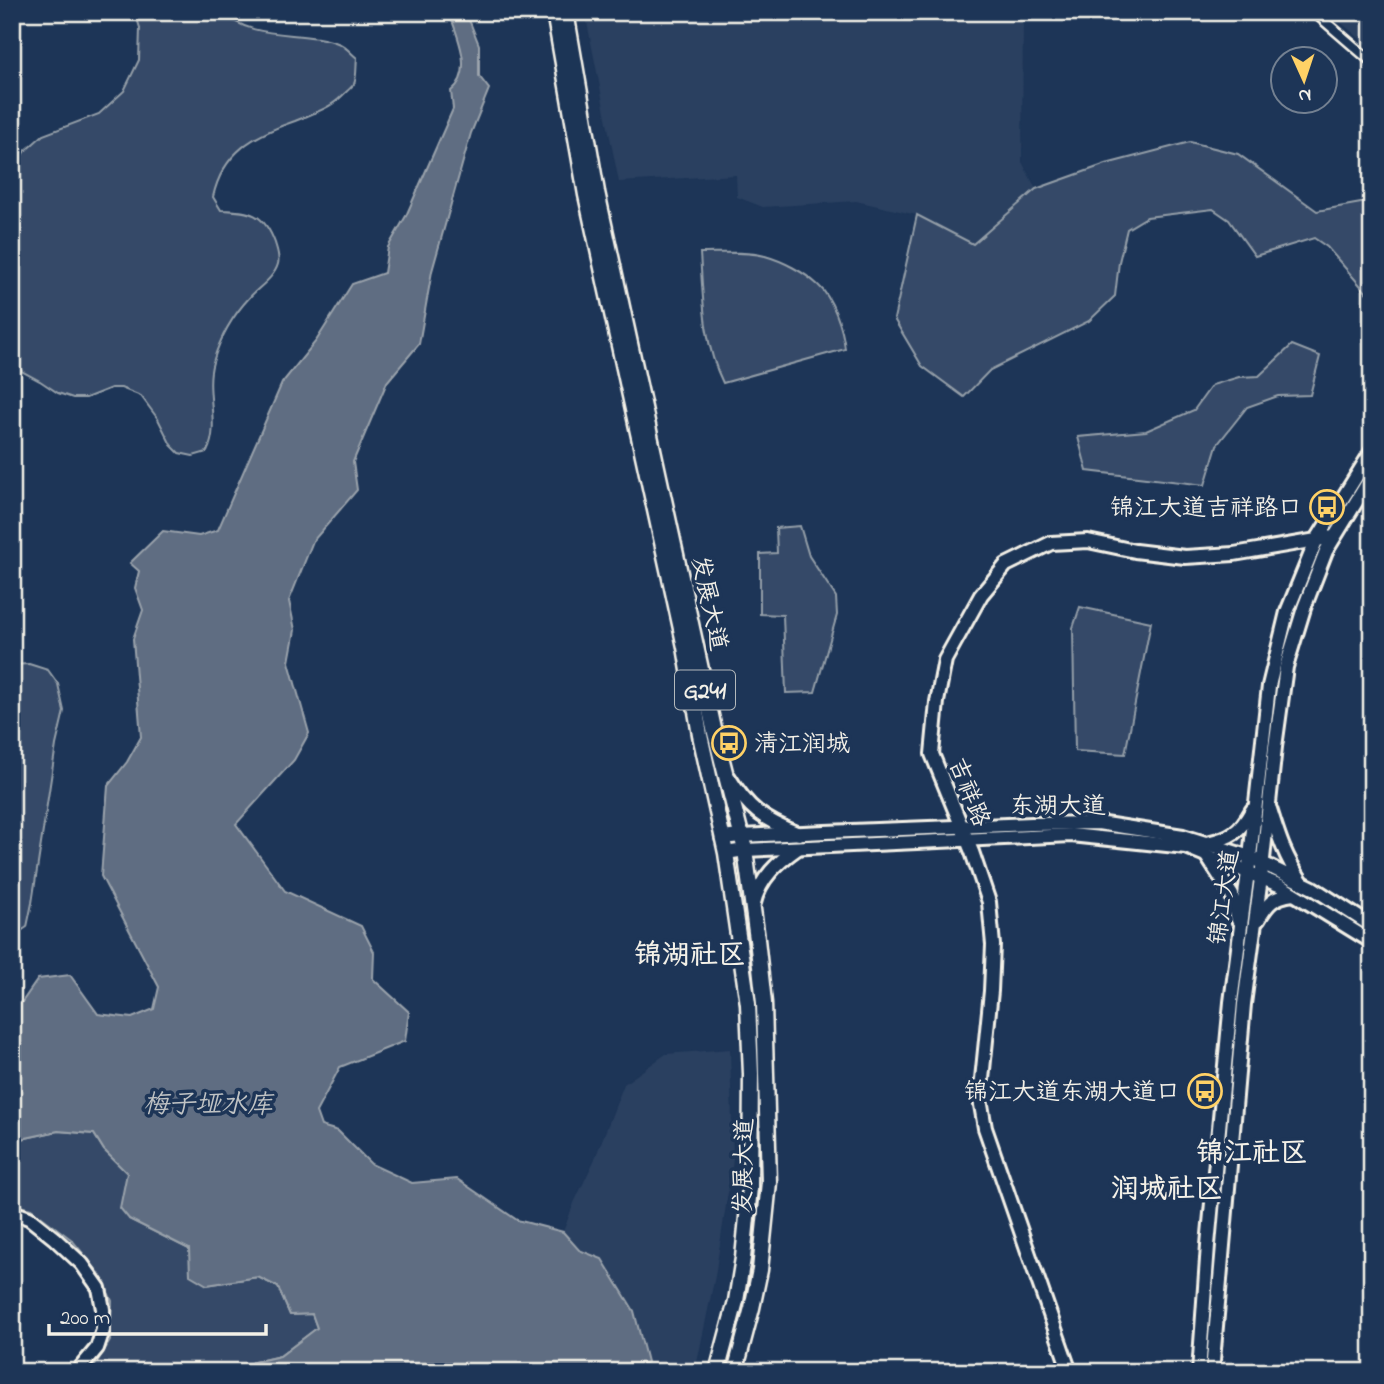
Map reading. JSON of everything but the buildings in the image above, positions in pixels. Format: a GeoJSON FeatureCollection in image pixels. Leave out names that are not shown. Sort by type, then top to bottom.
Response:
{"type":"FeatureCollection","features":[{"type":"Feature","properties":{"kind":"highway","name":"发展大道"},"geometry":{"type":"LineString","coordinates":[[554,12],[586,195],[685,647],[700,736],[724,846],[748,1004],[751,1074],[750,1187],[736,1301],[717,1372]]}},
{"type":"Feature","properties":{"kind":"highway","name":"发展大道"},"geometry":{"type":"LineString","coordinates":[[566,12],[597,192],[714,729],[743,843],[764,1003],[769,1182],[760,1269],[735,1372]]}},
{"type":"Feature","properties":{"kind":"main road","name":"锦江大道"},"geometry":{"type":"LineString","coordinates":[[1212,1372],[1241,1030],[1261,878],[1269,686],[1287,611],[1316,541],[1372,451]]}},
{"type":"Feature","properties":{"kind":"main road","name":"锦江大道"},"geometry":{"type":"LineString","coordinates":[[1199,1372],[1213,1191],[1240,927],[1250,856],[1275,747],[1286,667],[1304,608],[1326,551],[1372,476]]}},
{"type":"Feature","properties":{"kind":"main road","name":"吉祥路"},"geometry":{"type":"LineString","coordinates":[[1070,1372],[985,1128],[980,1099],[993,944],[989,902],[932,754],[937,702],[946,660],[981,595],[1006,565],[1051,543],[1088,541],[1135,551],[1185,557],[1234,554],[1334,537]]}},
{"type":"Feature","properties":{"kind":"main road"},"geometry":{"type":"LineString","coordinates":[[723,767],[739,794],[756,812],[799,834]]}},
{"type":"Feature","properties":{"kind":"main road"},"geometry":{"type":"LineString","coordinates":[[1240,927],[1232,895],[1207,849],[1244,824],[1263,802],[1288,862],[1302,882]]}},
{"type":"Feature","properties":{"kind":"main road","name":"东湖大道"},"geometry":{"type":"LineString","coordinates":[[724,846],[799,834],[1098,823],[1183,836],[1247,873],[1293,894],[1372,942]]}},
{"type":"Feature","properties":{"kind":"main road","name":"东湖大道"},"geometry":{"type":"LineString","coordinates":[[743,843],[798,848],[1070,835],[1207,849],[1250,856],[1313,888],[1372,926]]}},
{"type":"Feature","properties":{"kind":"main road"},"geometry":{"type":"LineString","coordinates":[[752,907],[757,891],[771,870],[798,848]]}},
{"type":"Feature","properties":{"kind":"main road"},"geometry":{"type":"LineString","coordinates":[[1254,926],[1266,905],[1278,896],[1293,894]]}},
{"type":"Feature","properties":{"kind":"main road"},"geometry":{"type":"LineString","coordinates":[[12,1212],[29,1218],[54,1238],[82,1264],[99,1288],[103,1330],[97,1348],[77,1372]]}},
{"type":"Feature","properties":{"kind":"street"},"geometry":{"type":"LineString","coordinates":[[1314,12],[1372,62]]}},
{"type":"Feature","properties":{"kind":"shaded area"},"geometry":{"type":"Polygon","coordinates":[[[135,12],[223,12],[248,28],[340,44],[357,58],[354,84],[337,101],[320,111],[266,132],[242,147],[224,168],[218,181],[213,197],[221,210],[241,211],[261,220],[271,233],[279,261],[270,278],[238,311],[219,344],[210,385],[213,419],[211,441],[207,452],[193,456],[179,453],[171,445],[158,419],[141,396],[121,388],[111,388],[86,398],[73,398],[58,393],[12,366],[12,172],[24,152],[43,135],[99,114],[124,91],[139,60],[140,28],[135,12]]]}},
{"type":"Feature","properties":{"kind":"shaded area"},"geometry":{"type":"Polygon","coordinates":[[[585,12],[1023,12],[1022,162],[1036,189],[973,244],[917,215],[856,201],[763,207],[737,197],[736,175],[619,182],[585,12]]]}},
{"type":"Feature","properties":{"kind":"shaded area"},"geometry":{"type":"Polygon","coordinates":[[[1329,12],[1372,12],[1372,49],[1329,12]]]}},
{"type":"Feature","properties":{"kind":"shaded area"},"geometry":{"type":"Polygon","coordinates":[[[1190,142],[1238,154],[1317,211],[1372,201],[1372,299],[1327,247],[1314,238],[1255,256],[1229,220],[1213,209],[1147,217],[1127,229],[1115,296],[1089,321],[990,370],[964,397],[922,366],[894,319],[917,215],[973,244],[1036,189],[1106,164],[1190,142]]]}},
{"type":"Feature","properties":{"kind":"shaded area"},"geometry":{"type":"Polygon","coordinates":[[[700,253],[757,254],[786,264],[806,276],[818,285],[833,306],[840,323],[845,349],[723,383],[716,368],[708,336],[700,253]]]}},
{"type":"Feature","properties":{"kind":"shaded area"},"geometry":{"type":"Polygon","coordinates":[[[1292,345],[1320,356],[1310,395],[1278,396],[1247,407],[1217,445],[1205,485],[1087,471],[1078,437],[1146,431],[1194,410],[1212,385],[1239,377],[1259,376],[1292,345]]]}},
{"type":"Feature","properties":{"kind":"shaded area"},"geometry":{"type":"Polygon","coordinates":[[[800,526],[809,556],[836,597],[837,615],[815,692],[786,693],[783,615],[760,614],[760,554],[777,553],[776,528],[800,526]]]}},
{"type":"Feature","properties":{"kind":"shaded area"},"geometry":{"type":"Polygon","coordinates":[[[1080,607],[1151,622],[1125,754],[1075,751],[1073,628],[1080,607]]]}},
{"type":"Feature","properties":{"kind":"shaded area"},"geometry":{"type":"Polygon","coordinates":[[[29,664],[48,670],[58,684],[64,711],[56,745],[27,927],[12,937],[12,665],[29,664]]]}},
{"type":"Feature","properties":{"kind":"shaded area"},"geometry":{"type":"Polygon","coordinates":[[[730,1049],[733,1160],[715,1276],[695,1372],[652,1372],[634,1311],[602,1259],[579,1250],[563,1232],[624,1084],[666,1054],[730,1049]]]}},
{"type":"Feature","properties":{"kind":"shaded area"},"geometry":{"type":"Polygon","coordinates":[[[58,1131],[94,1134],[104,1150],[127,1173],[129,1219],[189,1249],[207,1285],[258,1277],[278,1287],[290,1315],[312,1314],[317,1328],[280,1356],[224,1369],[91,1372],[110,1341],[112,1301],[99,1273],[72,1240],[31,1209],[12,1204],[12,1141],[58,1131]]]}},
{"type":"Feature","properties":{"kind":"water","name":"梅子垭水库"},"geometry":{"type":"Polygon","coordinates":[[[449,12],[466,12],[479,45],[479,76],[489,89],[471,133],[432,271],[419,344],[387,382],[353,462],[357,490],[313,541],[289,601],[295,630],[289,662],[309,733],[294,760],[236,824],[285,891],[361,926],[374,952],[373,979],[409,1012],[405,1041],[340,1067],[316,1112],[321,1126],[338,1131],[371,1164],[412,1183],[457,1179],[517,1220],[563,1232],[579,1250],[602,1259],[634,1311],[647,1362],[628,1372],[182,1372],[224,1369],[280,1356],[317,1328],[312,1314],[290,1315],[278,1287],[258,1277],[207,1285],[190,1275],[189,1249],[129,1219],[120,1208],[127,1173],[104,1150],[94,1134],[58,1131],[12,1141],[12,1006],[22,1002],[38,979],[70,975],[98,1014],[132,1018],[154,1009],[159,987],[101,876],[108,786],[127,762],[141,737],[133,639],[143,610],[135,588],[139,571],[130,563],[163,531],[199,536],[218,530],[282,383],[316,341],[352,284],[384,273],[388,247],[406,216],[453,109],[451,91],[462,74],[462,53],[449,12]]]}},
{"type":"Feature","properties":{"kind":"place","name":"锦江大道吉祥路口"},"geometry":{"type":"Point","coordinates":[1327,507]}},
{"type":"Feature","properties":{"kind":"place","name":"清江润城"},"geometry":{"type":"Point","coordinates":[729,743]}},
{"type":"Feature","properties":{"kind":"place","name":"锦江大道东湖大道口"},"geometry":{"type":"Point","coordinates":[1205,1091]}},
{"type":"Feature","properties":{"kind":"district","name":"锦湖社区"},"geometry":{"type":"Point","coordinates":[690,953]}},
{"type":"Feature","properties":{"kind":"district","name":"锦江社区"},"geometry":{"type":"Point","coordinates":[1252,1151]}},
{"type":"Feature","properties":{"kind":"district","name":"润城社区"},"geometry":{"type":"Point","coordinates":[1167,1187]}}]}
